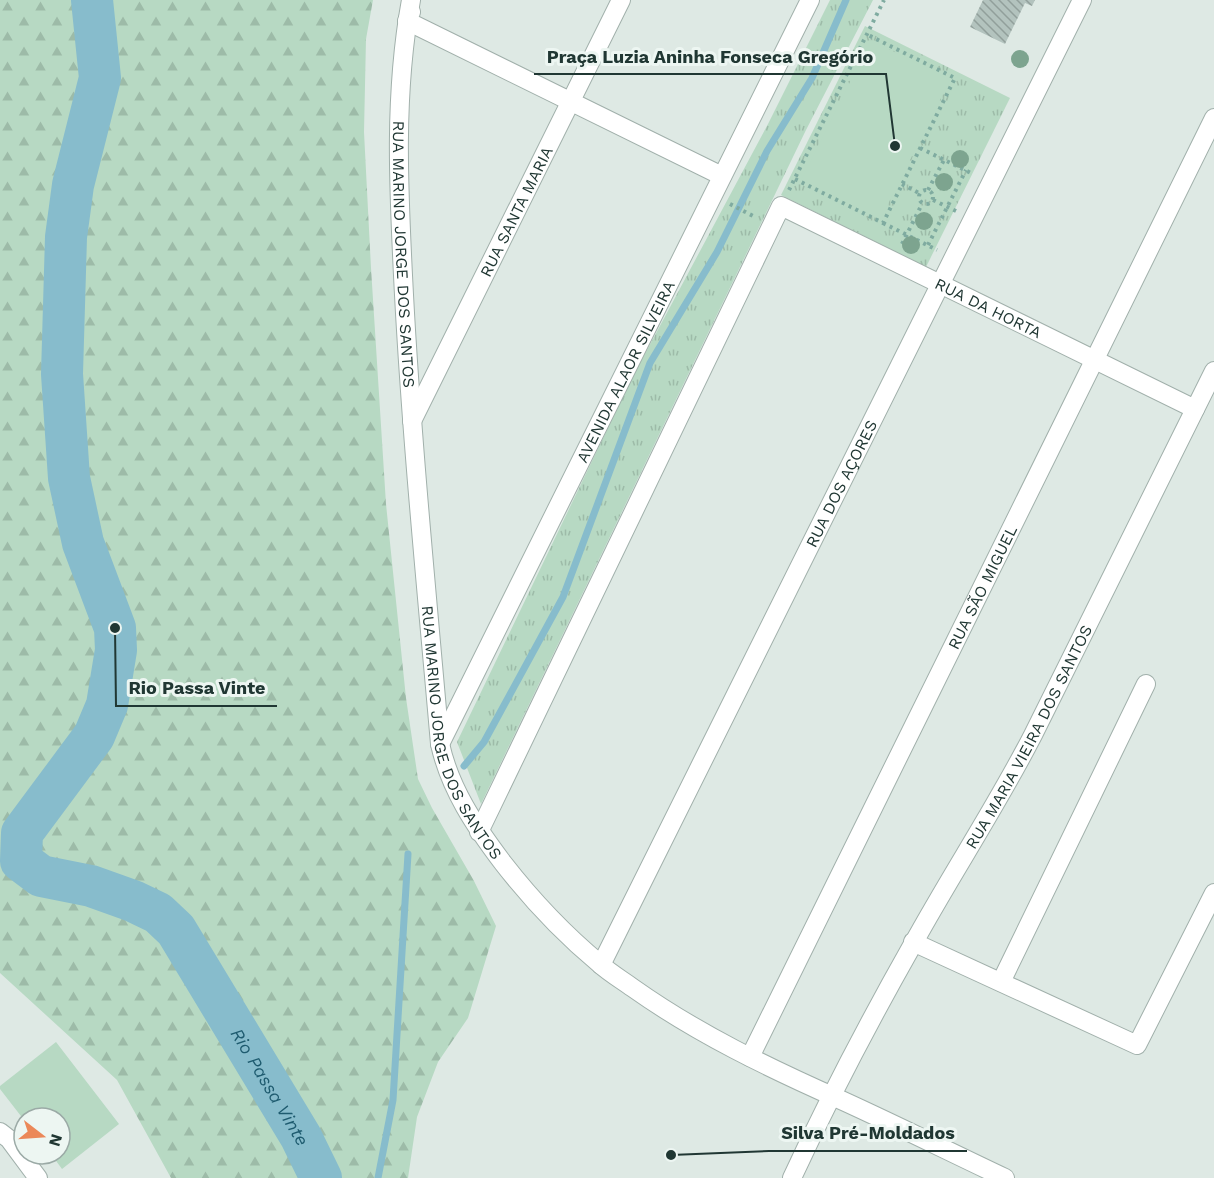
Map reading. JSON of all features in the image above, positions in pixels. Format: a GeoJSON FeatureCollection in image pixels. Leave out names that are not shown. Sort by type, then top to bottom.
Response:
{"type":"FeatureCollection","features":[{"type":"Feature","properties":{"kind":"street","name":"RUA MARINO JORGE DOS SANTOS"},"geometry":{"type":"LineString","coordinates":[[411,0],[407,21],[398,139],[411,423],[440,744],[445,766],[456,792],[479,832],[515,878],[549,915],[601,965],[695,1028],[750,1058],[1005,1178]]}},
{"type":"Feature","properties":{"kind":"street"},"geometry":{"type":"LineString","coordinates":[[417,0],[407,21],[722,176]]}},
{"type":"Feature","properties":{"kind":"street","name":"RUA SANTA MARIA"},"geometry":{"type":"LineString","coordinates":[[411,423],[621,0]]}},
{"type":"Feature","properties":{"kind":"street","name":"AVENIDA ALAOR SILVEIRA"},"geometry":{"type":"LineString","coordinates":[[440,744],[810,0]]}},
{"type":"Feature","properties":{"kind":"street","name":"RUA DOS AÇORES"},"geometry":{"type":"LineString","coordinates":[[601,965],[1082,0]]}},
{"type":"Feature","properties":{"kind":"street","name":"RUA SÃO MIGUEL"},"geometry":{"type":"LineString","coordinates":[[750,1058],[1214,118]]}},
{"type":"Feature","properties":{"kind":"street"},"geometry":{"type":"LineString","coordinates":[[479,832],[781,206]]}},
{"type":"Feature","properties":{"kind":"street","name":"RUA DA HORTA"},"geometry":{"type":"LineString","coordinates":[[781,206],[1195,409]]}},
{"type":"Feature","properties":{"kind":"street","name":"RUA MARIA VIEIRA DOS SANTOS"},"geometry":{"type":"LineString","coordinates":[[792,1178],[830,1096],[913,942],[1009,781],[1214,371]]}},
{"type":"Feature","properties":{"kind":"street"},"geometry":{"type":"LineString","coordinates":[[1001,982],[1146,684]]}},
{"type":"Feature","properties":{"kind":"street"},"geometry":{"type":"LineString","coordinates":[[913,942],[1137,1045],[1214,892]]}},
{"type":"Feature","properties":{"kind":"street"},"geometry":{"type":"LineString","coordinates":[[0,1132],[9,1139],[38,1178]]}},
{"type":"Feature","properties":{"kind":"path"},"geometry":{"type":"LineString","coordinates":[[781,206],[884,0]]}},
{"type":"Feature","properties":{"kind":"path"},"geometry":{"type":"LineString","coordinates":[[866,34],[955,78],[883,223]]}},
{"type":"Feature","properties":{"kind":"path"},"geometry":{"type":"LineString","coordinates":[[920,148],[991,183]]}},
{"type":"Feature","properties":{"kind":"path"},"geometry":{"type":"LineString","coordinates":[[920,193],[928,190],[944,160]]}},
{"type":"Feature","properties":{"kind":"path"},"geometry":{"type":"LineString","coordinates":[[928,245],[966,170]]}},
{"type":"Feature","properties":{"kind":"path"},"geometry":{"type":"LineString","coordinates":[[795,179],[954,258]]}},
{"type":"Feature","properties":{"kind":"path"},"geometry":{"type":"LineString","coordinates":[[902,184],[920,193]]}},
{"type":"Feature","properties":{"kind":"path"},"geometry":{"type":"LineString","coordinates":[[922,204],[927,205],[933,200],[928,190]]}},
{"type":"Feature","properties":{"kind":"path"},"geometry":{"type":"LineString","coordinates":[[920,193],[919,200],[922,204]]}},
{"type":"Feature","properties":{"kind":"path"},"geometry":{"type":"LineString","coordinates":[[713,195],[772,225]]}},
{"type":"Feature","properties":{"kind":"path"},"geometry":{"type":"LineString","coordinates":[[893,262],[922,204]]}},
{"type":"Feature","properties":{"kind":"green space"},"geometry":{"type":"Polygon","coordinates":[[[0,0],[373,0],[366,39],[364,132],[386,504],[406,698],[418,779],[496,926],[468,1018],[438,1062],[417,1117],[408,1178],[171,1178],[117,1080],[0,973],[0,0]]]}},
{"type":"Feature","properties":{"kind":"green space"},"geometry":{"type":"Polygon","coordinates":[[[830,0],[873,0],[806,130],[481,804],[457,742],[631,380],[768,124],[830,0]]]}},
{"type":"Feature","properties":{"kind":"green space"},"geometry":{"type":"Polygon","coordinates":[[[865,26],[1010,98],[926,267],[781,195],[865,26]]]}},
{"type":"Feature","properties":{"kind":"green space"},"geometry":{"type":"Polygon","coordinates":[[[871,40],[950,80],[880,220],[801,180],[871,40]]]}},
{"type":"Feature","properties":{"kind":"green space"},"geometry":{"type":"Polygon","coordinates":[[[56,1042],[119,1124],[72,1161],[72,1106],[13,1106],[0,1086],[56,1042]]]}},
{"type":"Feature","properties":{"kind":"building"},"geometry":{"type":"Polygon","coordinates":[[[983,0],[1035,0],[1032,6],[1025,3],[1005,44],[970,27],[983,0]]]}},
{"type":"Feature","properties":{"kind":"waterway","name":"Rio Passa Vinte"},"geometry":{"type":"LineString","coordinates":[[92,0],[100,78],[73,185],[66,237],[62,374],[69,478],[83,543],[115,628],[116,650],[107,705],[94,736],[22,833],[21,861],[41,876],[91,886],[133,901],[158,913],[176,930],[301,1137],[321,1178]]}},
{"type":"Feature","properties":{"kind":"waterway"},"geometry":{"type":"LineString","coordinates":[[464,766],[484,742],[563,597],[650,363],[717,252],[767,151],[812,78],[846,0]]}},
{"type":"Feature","properties":{"kind":"waterway"},"geometry":{"type":"LineString","coordinates":[[378,1178],[393,1100],[408,854]]}},
{"type":"Feature","properties":{"kind":"place","name":"Praça Luzia Aninha Fonseca Gregório"},"geometry":{"type":"Point","coordinates":[895,146]}},
{"type":"Feature","properties":{"kind":"place","name":"Rio Passa Vinte"},"geometry":{"type":"Point","coordinates":[115,628]}},
{"type":"Feature","properties":{"kind":"place","name":"Silva Pré-Moldados"},"geometry":{"type":"Point","coordinates":[671,1155]}}]}
